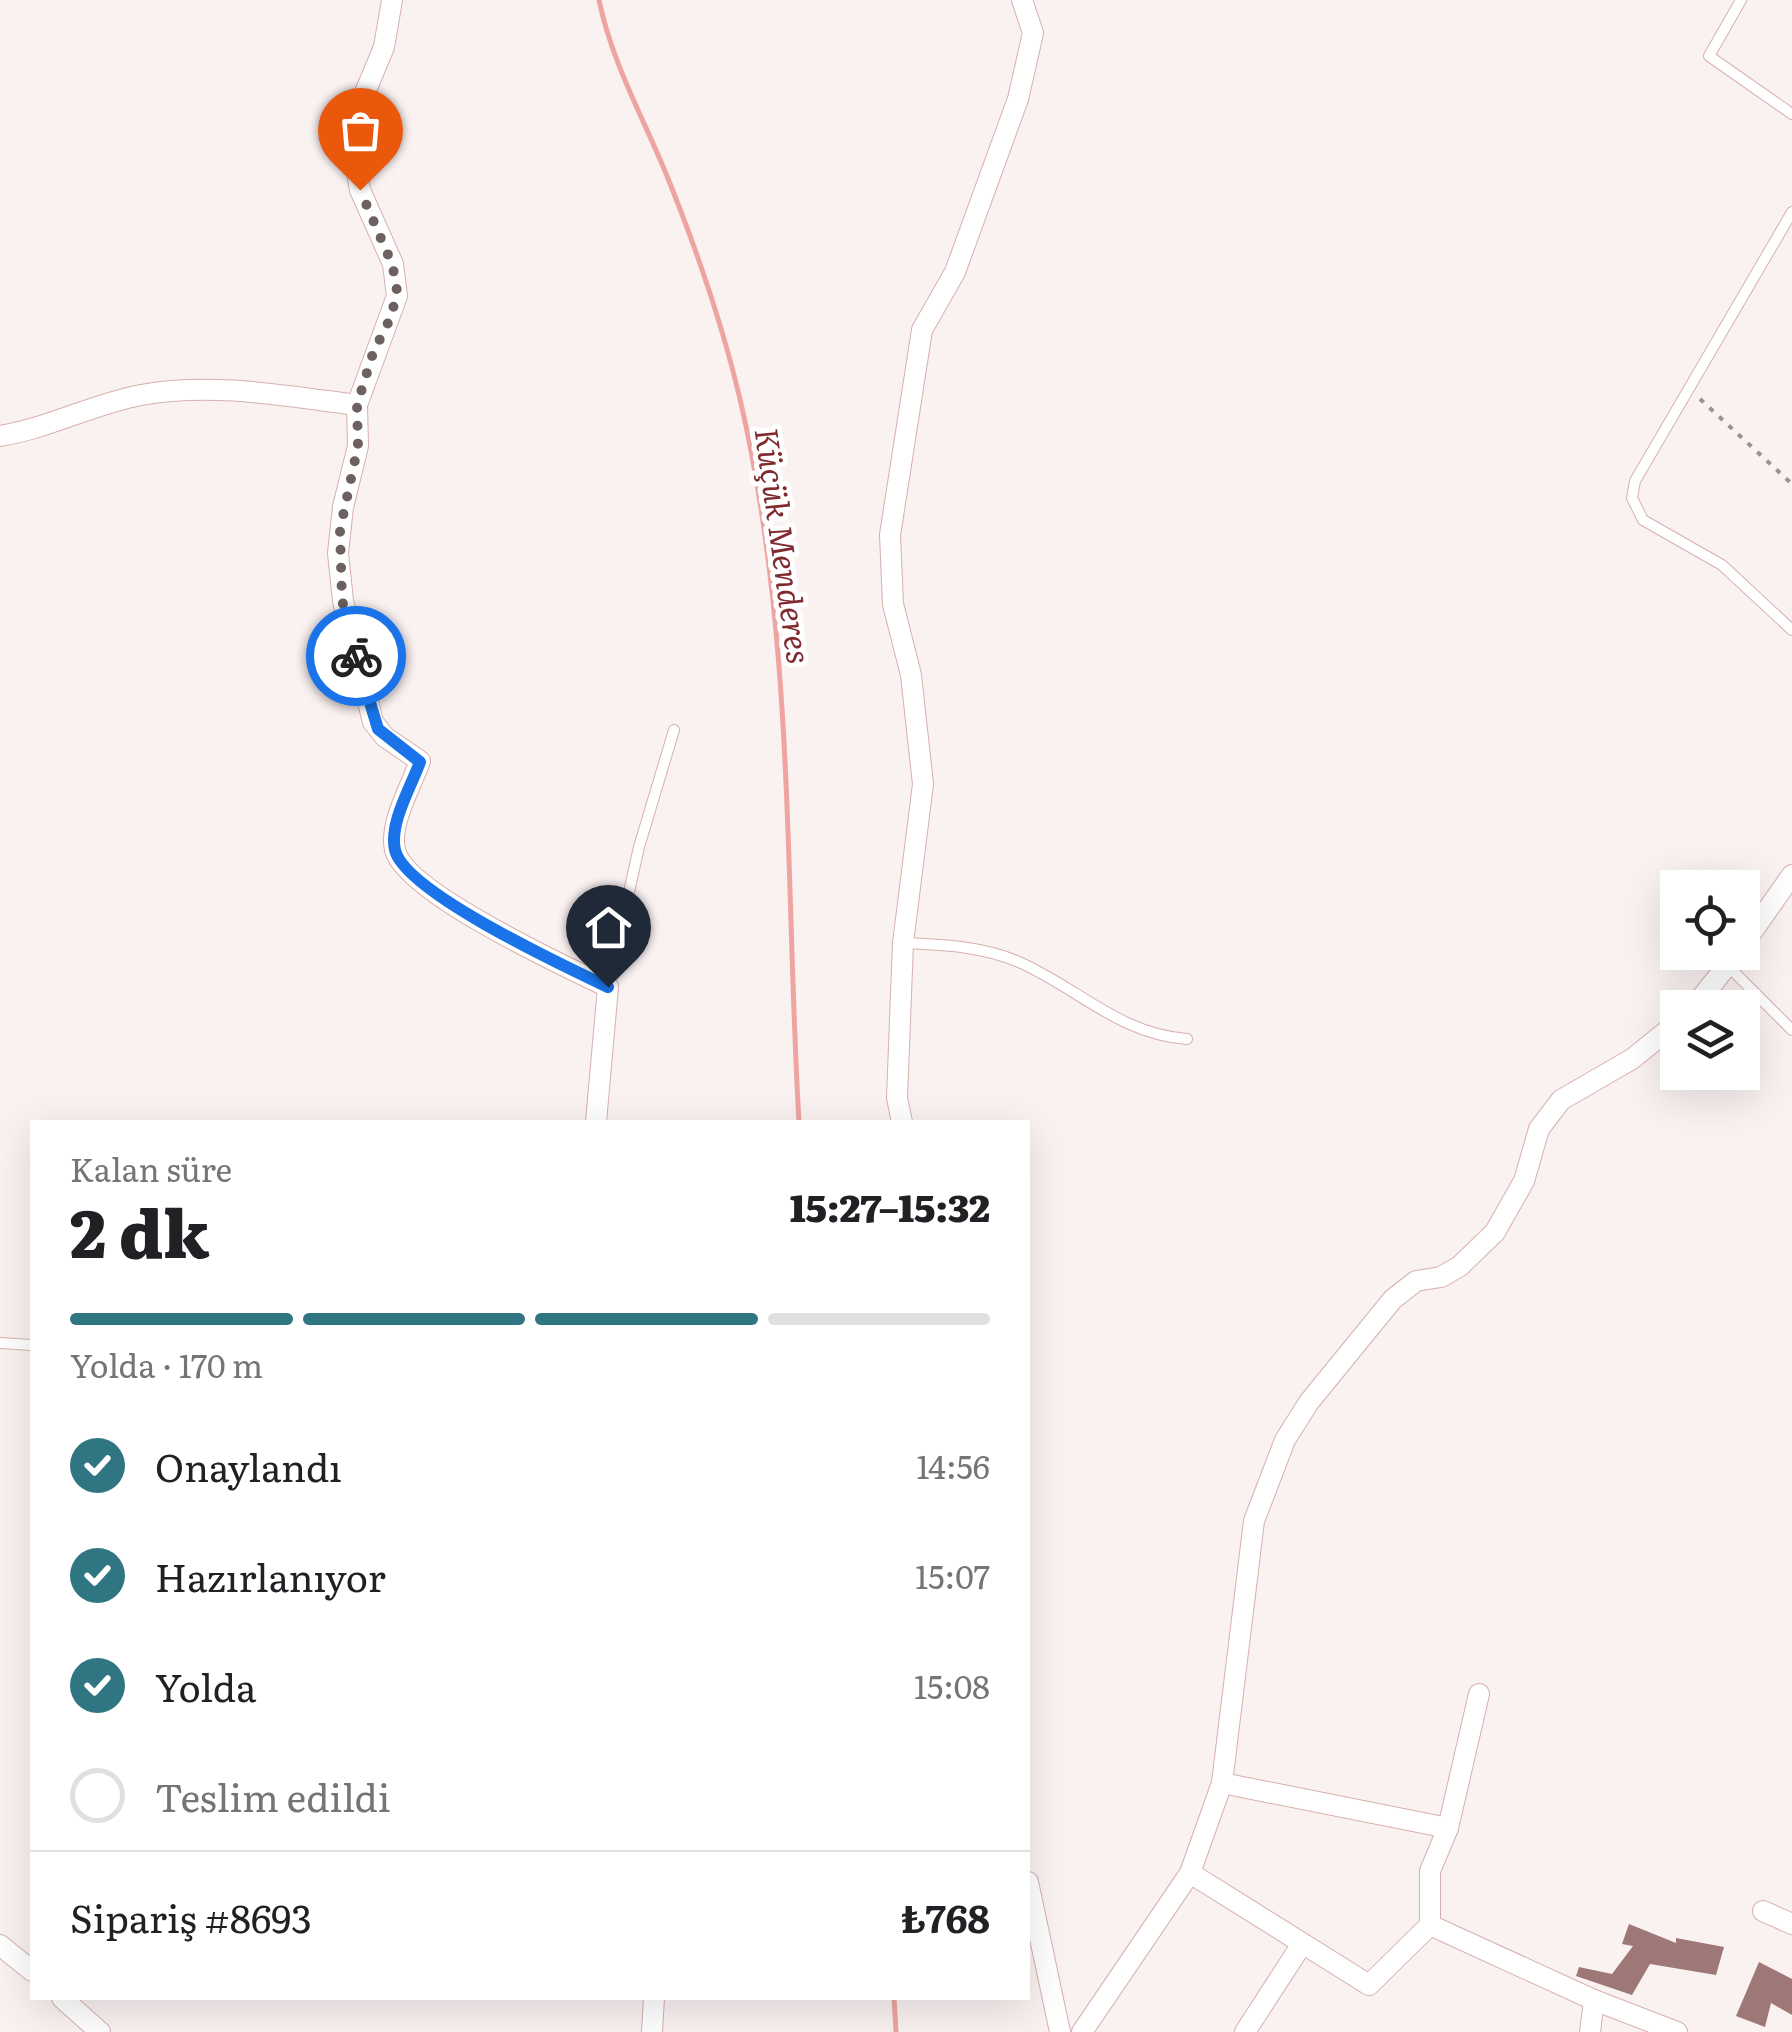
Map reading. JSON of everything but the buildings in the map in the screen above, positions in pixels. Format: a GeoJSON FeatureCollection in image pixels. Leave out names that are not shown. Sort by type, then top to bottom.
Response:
{"type":"FeatureCollection","features":[{"type":"Feature","properties":{"kind":"street"},"geometry":{"type":"LineString","coordinates":[[392,0],[384,47],[358,107],[354,149],[360,190],[392,264],[397,296],[357,405],[358,446],[343,507],[340,577],[374,722],[385,737],[420,762],[396,828],[396,855],[413,878],[486,924],[608,987],[596,1120]]}},
{"type":"Feature","properties":{"kind":"street"},"geometry":{"type":"LineString","coordinates":[[902,1120],[896,1098],[903,943],[923,784],[912,675],[893,604],[890,535],[922,330],[955,272],[1018,99],[1033,34],[1022,0]]}},
{"type":"Feature","properties":{"kind":"street"},"geometry":{"type":"LineString","coordinates":[[0,436],[120,400],[168,391],[223,389],[357,405]]}},
{"type":"Feature","properties":{"kind":"street"},"geometry":{"type":"LineString","coordinates":[[1760,921],[1792,875]]}},
{"type":"Feature","properties":{"kind":"street"},"geometry":{"type":"LineString","coordinates":[[1708,990],[1724,970]]}},
{"type":"Feature","properties":{"kind":"street"},"geometry":{"type":"LineString","coordinates":[[1082,2032],[1190,1873],[1222,1783],[1251,1537],[1268,1476],[1285,1440],[1308,1402],[1393,1298],[1416,1282],[1460,1266],[1495,1232],[1524,1181],[1539,1129],[1561,1100],[1632,1058],[1660,1036]]}},
{"type":"Feature","properties":{"kind":"street"},"geometry":{"type":"LineString","coordinates":[[1190,1873],[1369,1986],[1430,1926],[1430,1871],[1448,1828],[1479,1694]]}},
{"type":"Feature","properties":{"kind":"street"},"geometry":{"type":"LineString","coordinates":[[1222,1783],[1448,1828]]}},
{"type":"Feature","properties":{"kind":"street"},"geometry":{"type":"LineString","coordinates":[[1030,1891],[1060,2032]]}},
{"type":"Feature","properties":{"kind":"street"},"geometry":{"type":"LineString","coordinates":[[1763,1911],[1792,1924]]}},
{"type":"Feature","properties":{"kind":"street"},"geometry":{"type":"LineString","coordinates":[[1430,1926],[1594,2000],[1678,2032]]}},
{"type":"Feature","properties":{"kind":"street"},"geometry":{"type":"LineString","coordinates":[[1246,2032],[1302,1944]]}},
{"type":"Feature","properties":{"kind":"street"},"geometry":{"type":"LineString","coordinates":[[0,1945],[30,1969]]}},
{"type":"Feature","properties":{"kind":"street"},"geometry":{"type":"LineString","coordinates":[[64,2000],[100,2032]]}},
{"type":"Feature","properties":{"kind":"street"},"geometry":{"type":"LineString","coordinates":[[652,2032],[654,2000]]}},
{"type":"Feature","properties":{"kind":"street"},"geometry":{"type":"LineString","coordinates":[[1590,2032],[1594,2000]]}},
{"type":"Feature","properties":{"kind":"lane"},"geometry":{"type":"LineString","coordinates":[[1742,0],[1708,56],[1792,114]]}},
{"type":"Feature","properties":{"kind":"lane"},"geometry":{"type":"LineString","coordinates":[[1792,212],[1687,388],[1635,481],[1632,498],[1637,514],[1649,526],[1722,564],[1792,630]]}},
{"type":"Feature","properties":{"kind":"lane"},"geometry":{"type":"LineString","coordinates":[[608,987],[638,847],[674,730]]}},
{"type":"Feature","properties":{"kind":"lane"},"geometry":{"type":"LineString","coordinates":[[903,943],[958,946],[1002,956],[1040,972],[1125,1025],[1187,1040]]}},
{"type":"Feature","properties":{"kind":"lane"},"geometry":{"type":"LineString","coordinates":[[1747,970],[1792,1030]]}},
{"type":"Feature","properties":{"kind":"lane"},"geometry":{"type":"LineString","coordinates":[[0,1343],[30,1345]]}},
{"type":"Feature","properties":{"kind":"path"},"geometry":{"type":"LineString","coordinates":[[1687,388],[1792,484]]}},
{"type":"Feature","properties":{"kind":"waterway","name":"Küçük Menderes"},"geometry":{"type":"LineString","coordinates":[[599,0],[620,68],[667,176],[708,286],[740,399],[758,488],[779,668],[785,759],[799,1120]]}},
{"type":"Feature","properties":{"kind":"waterway","name":"Küçük Menderes"},"geometry":{"type":"LineString","coordinates":[[894,2000],[896,2032]]}},
{"type":"Feature","properties":{"kind":"way so far"},"geometry":{"type":"LineString","coordinates":[[356,656],[342,600],[340,530],[358,446],[357,405],[373,353],[392,315],[397,287],[392,264],[360,190]]}},
{"type":"Feature","properties":{"kind":"route"},"geometry":{"type":"LineString","coordinates":[[356,656],[370,714],[378,729],[420,762],[394,837],[400,864],[413,878],[486,924],[608,987]]}}]}
